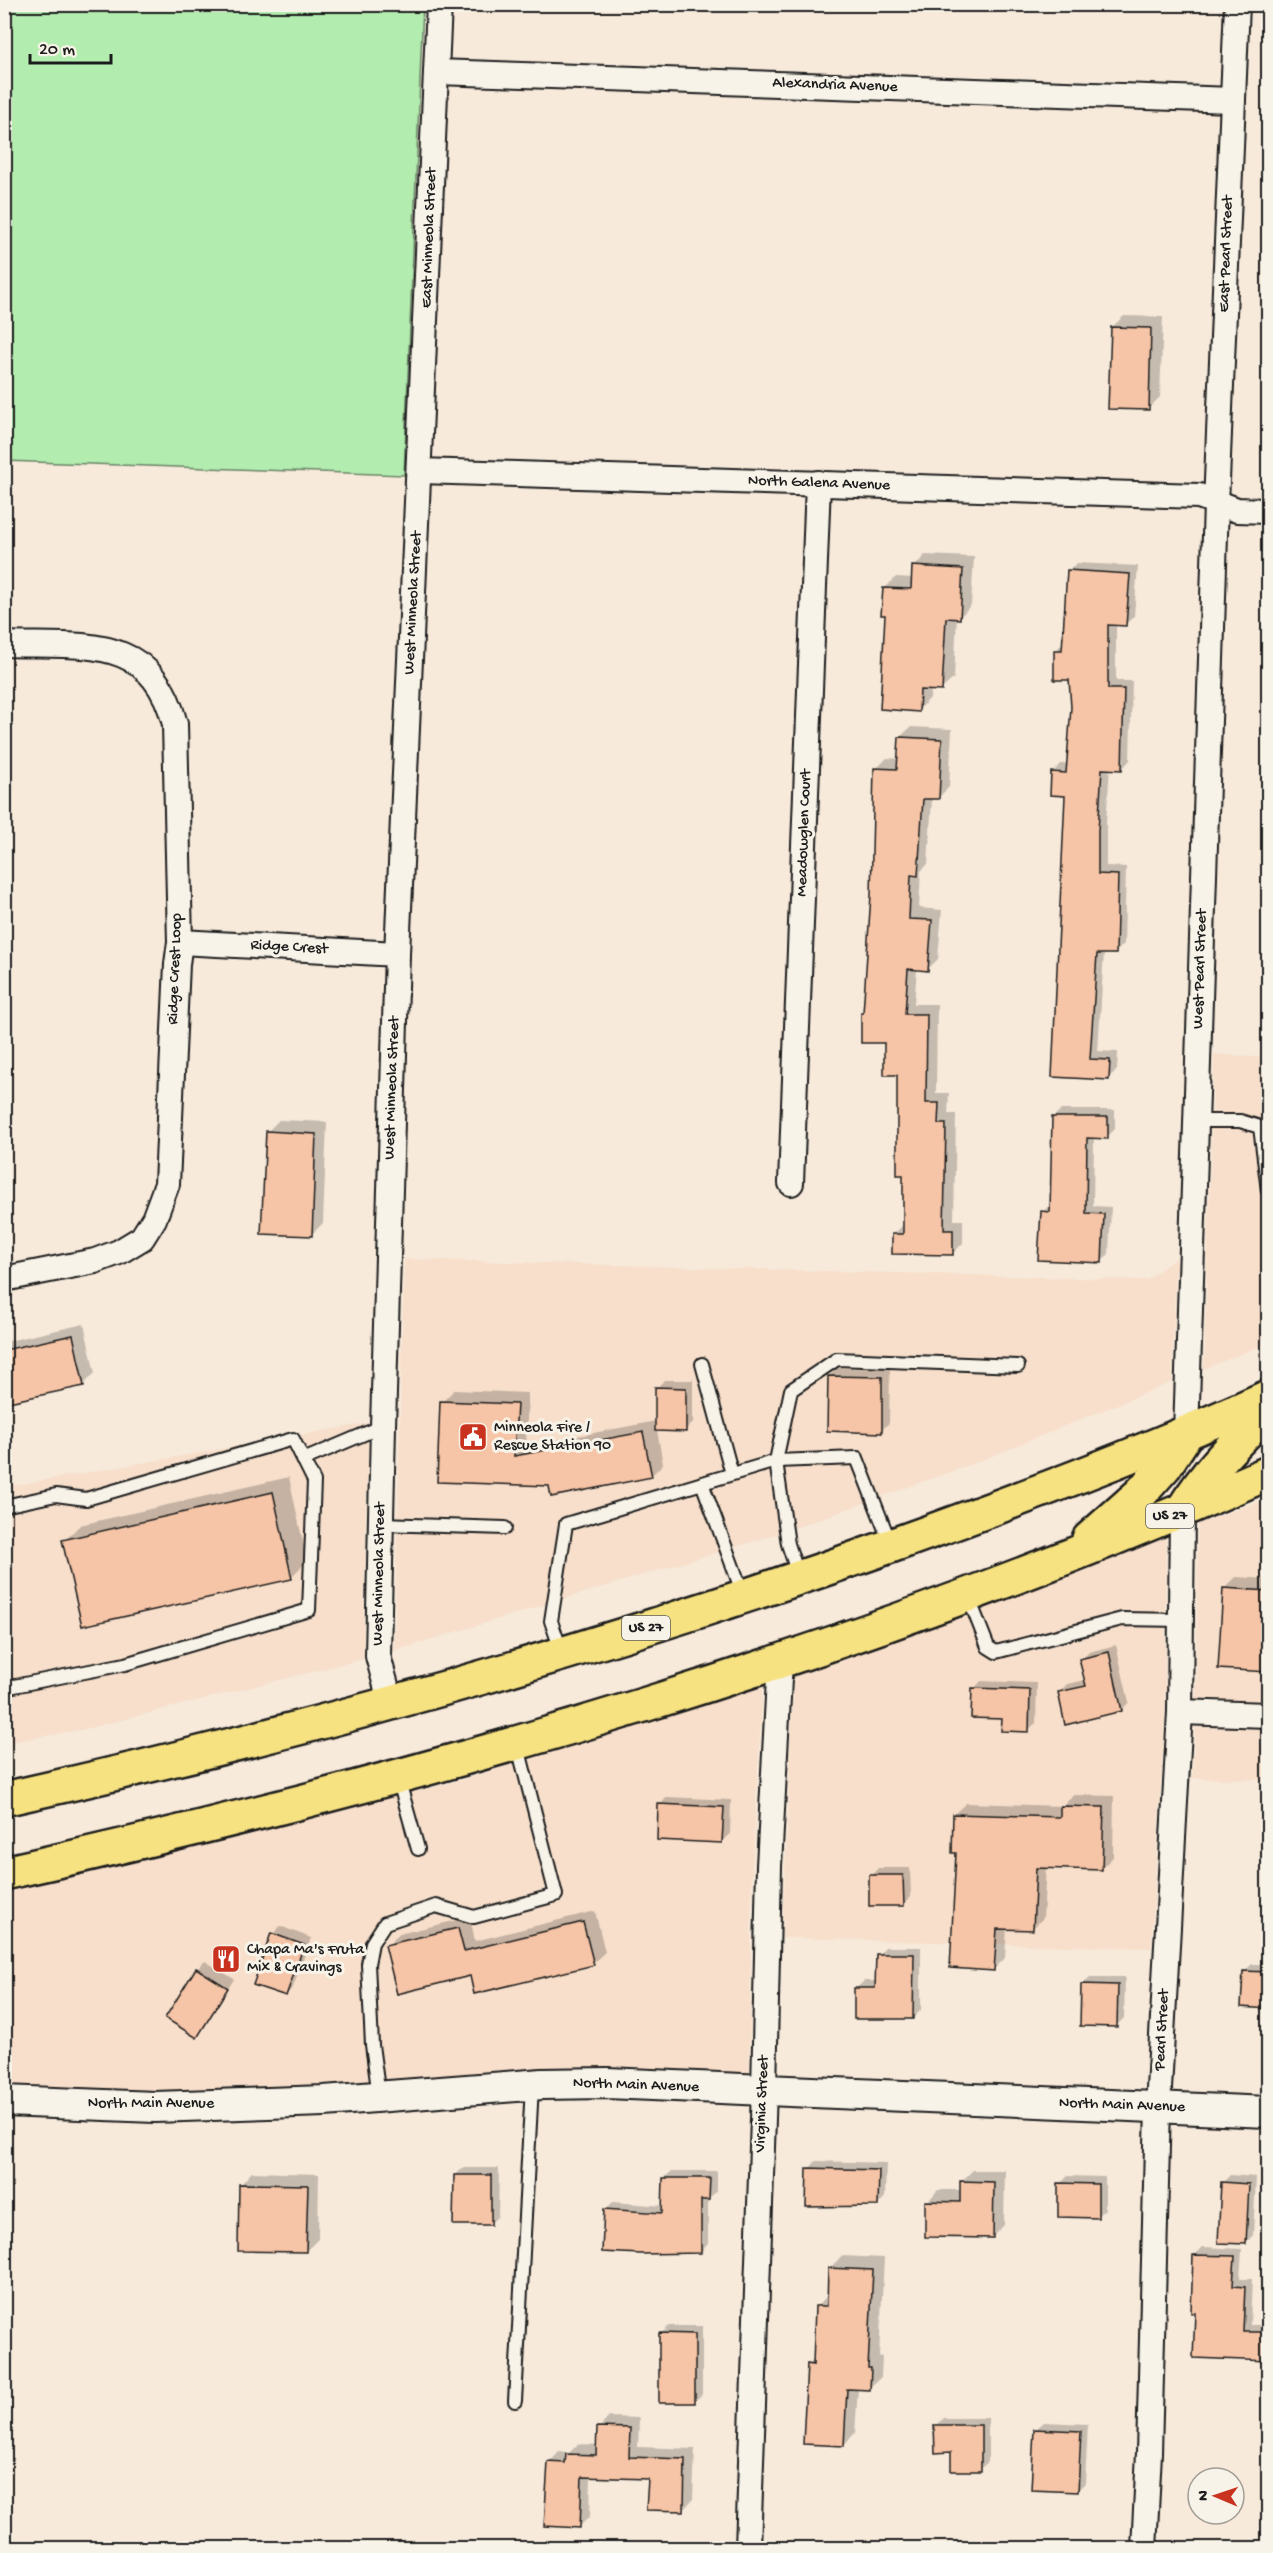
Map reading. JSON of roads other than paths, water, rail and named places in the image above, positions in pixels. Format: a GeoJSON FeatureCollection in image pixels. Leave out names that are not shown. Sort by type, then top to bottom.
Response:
{"type":"FeatureCollection","features":[{"type":"Feature","properties":{"kind":"highway","name":"US 27"},"geometry":{"type":"LineString","coordinates":[[4,1799],[146,1768],[391,1704],[563,1654],[744,1597],[891,1545],[1186,1434],[1269,1397]]}},
{"type":"Feature","properties":{"kind":"highway"},"geometry":{"type":"LineString","coordinates":[[1182,1511],[1201,1481],[1224,1453],[1269,1411]]}},
{"type":"Feature","properties":{"kind":"highway"},"geometry":{"type":"LineString","coordinates":[[1069,1556],[1141,1493],[1165,1466],[1186,1434]]}},
{"type":"Feature","properties":{"kind":"highway","name":"US 27"},"geometry":{"type":"LineString","coordinates":[[4,1873],[161,1838],[398,1777],[780,1660],[1069,1556],[1269,1473]]}},
{"type":"Feature","properties":{"kind":"street","name":"East Minneola Street"},"geometry":{"type":"LineString","coordinates":[[420,471],[439,4]]}},
{"type":"Feature","properties":{"kind":"street","name":"East Pearl Street"},"geometry":{"type":"LineString","coordinates":[[1216,504],[1237,4]]}},
{"type":"Feature","properties":{"kind":"street","name":"Alexandria Avenue"},"geometry":{"type":"LineString","coordinates":[[436,72],[1233,100]]}},
{"type":"Feature","properties":{"kind":"street","name":"North Galena Avenue"},"geometry":{"type":"LineString","coordinates":[[420,471],[1198,496],[1237,510],[1269,511]]}},
{"type":"Feature","properties":{"kind":"street","name":"West Minneola Street"},"geometry":{"type":"LineString","coordinates":[[391,1704],[378,1656],[383,1426],[397,954],[420,471]]}},
{"type":"Feature","properties":{"kind":"street","name":"Meadowglen Court"},"geometry":{"type":"LineString","coordinates":[[791,1184],[818,483]]}},
{"type":"Feature","properties":{"kind":"street","name":"West Pearl Street"},"geometry":{"type":"LineString","coordinates":[[1186,1434],[1216,504]]}},
{"type":"Feature","properties":{"kind":"street","name":"Ridge Crest Loop"},"geometry":{"type":"LineString","coordinates":[[4,644],[102,648],[141,664],[158,682],[170,705],[175,724],[180,942],[177,964],[168,1184],[154,1219],[142,1238],[119,1252],[95,1261],[4,1279]]}},
{"type":"Feature","properties":{"kind":"street","name":"Ridge Crest"},"geometry":{"type":"LineString","coordinates":[[180,942],[397,954]]}},
{"type":"Feature","properties":{"kind":"street","name":"Pearl Street"},"geometry":{"type":"LineString","coordinates":[[1144,2548],[1149,2453],[1158,2107],[1180,1712],[1182,1511]]}},
{"type":"Feature","properties":{"kind":"street","name":"Virginia Street"},"geometry":{"type":"LineString","coordinates":[[748,2548],[764,2090],[769,1866],[780,1660]]}},
{"type":"Feature","properties":{"kind":"street"},"geometry":{"type":"LineString","coordinates":[[1180,1712],[1269,1715]]}},
{"type":"Feature","properties":{"kind":"street","name":"North Main Avenue"},"geometry":{"type":"LineString","coordinates":[[4,2101],[156,2107],[324,2101],[532,2086],[608,2083],[1269,2112]]}},
{"type":"Feature","properties":{"kind":"lane"},"geometry":{"type":"LineString","coordinates":[[1197,1121],[1240,1121],[1260,1127],[1266,1160],[1268,1191]]}},
{"type":"Feature","properties":{"kind":"lane"},"geometry":{"type":"LineString","coordinates":[[799,1578],[788,1544],[776,1461],[791,1390],[837,1359],[1018,1366]]}},
{"type":"Feature","properties":{"kind":"lane"},"geometry":{"type":"LineString","coordinates":[[702,1364],[732,1474]]}},
{"type":"Feature","properties":{"kind":"lane"},"geometry":{"type":"LineString","coordinates":[[303,1460],[383,1426]]}},
{"type":"Feature","properties":{"kind":"lane"},"geometry":{"type":"LineString","coordinates":[[4,1506],[56,1495],[86,1499],[293,1439],[314,1481],[309,1610],[125,1664],[4,1688]]}},
{"type":"Feature","properties":{"kind":"lane"},"geometry":{"type":"LineString","coordinates":[[563,1654],[551,1620],[566,1524],[776,1461],[857,1458],[891,1545]]}},
{"type":"Feature","properties":{"kind":"lane"},"geometry":{"type":"LineString","coordinates":[[702,1483],[744,1597]]}},
{"type":"Feature","properties":{"kind":"lane"},"geometry":{"type":"LineString","coordinates":[[381,1524],[505,1528]]}},
{"type":"Feature","properties":{"kind":"lane"},"geometry":{"type":"LineString","coordinates":[[967,1594],[988,1647],[996,1652],[1122,1619],[1181,1620]]}},
{"type":"Feature","properties":{"kind":"lane"},"geometry":{"type":"LineString","coordinates":[[379,2096],[372,2045],[368,1964],[372,1943],[385,1923],[436,1906],[474,1917],[556,1895],[517,1742]]}},
{"type":"Feature","properties":{"kind":"lane"},"geometry":{"type":"LineString","coordinates":[[398,1777],[418,1850]]}},
{"type":"Feature","properties":{"kind":"lane"},"geometry":{"type":"LineString","coordinates":[[515,2401],[532,2086]]}},
{"type":"Feature","properties":{"kind":"place","name":"Minneola Fire / Rescue Station 90"},"geometry":{"type":"Point","coordinates":[473,1437]}},
{"type":"Feature","properties":{"kind":"place","name":"Chapa Ma's Fruta Mix & Cravings"},"geometry":{"type":"Point","coordinates":[226,1959]}}]}
